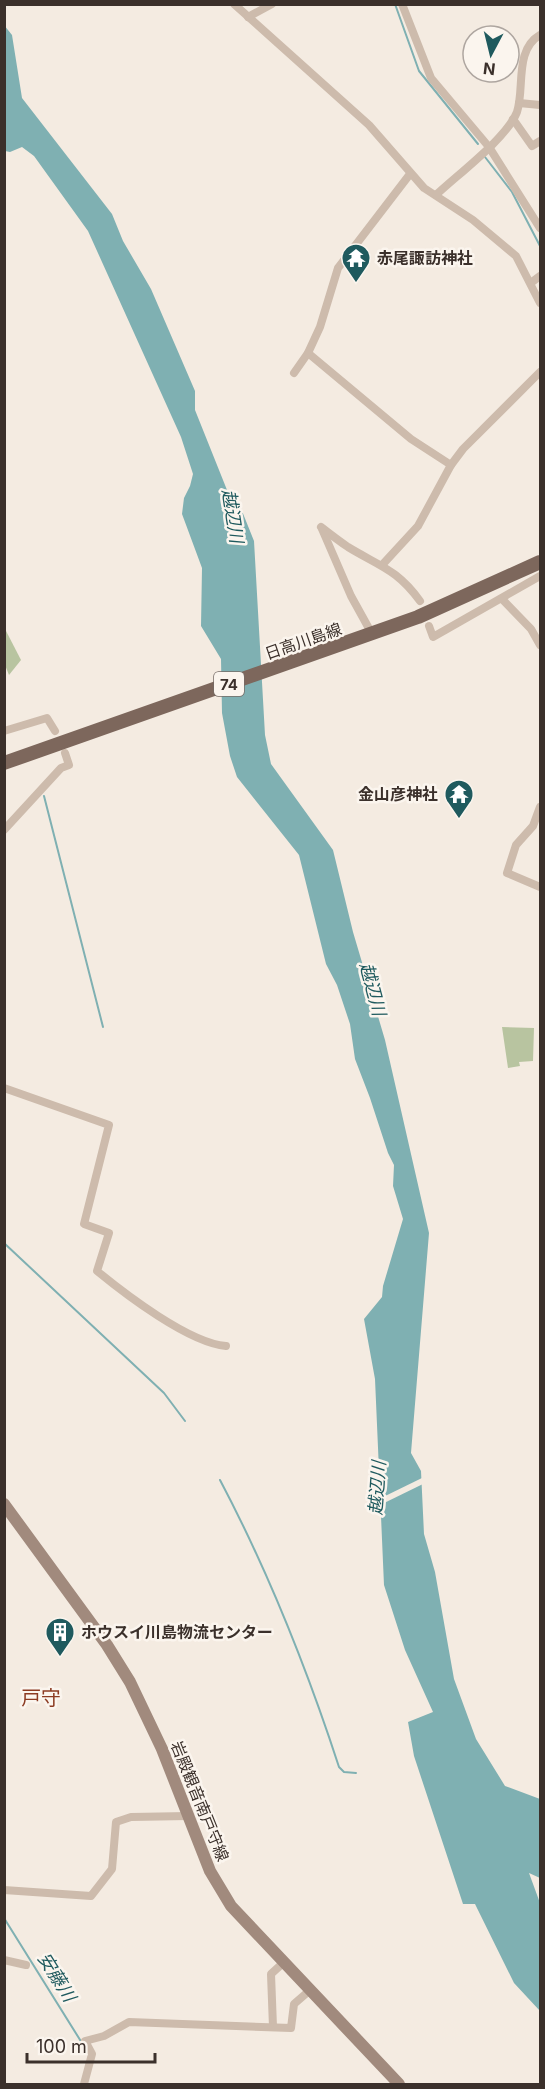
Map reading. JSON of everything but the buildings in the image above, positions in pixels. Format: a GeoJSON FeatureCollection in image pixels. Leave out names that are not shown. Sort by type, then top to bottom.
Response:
{"type":"FeatureCollection","features":[{"type":"Feature","properties":{"kind":"main road","name":"日高川島線"},"geometry":{"type":"LineString","coordinates":[[4,763],[453,604],[540,562]]}},
{"type":"Feature","properties":{"kind":"main road","name":"岩殿観音南戸守線"},"geometry":{"type":"LineString","coordinates":[[4,1504],[107,1645],[130,1682],[162,1749],[210,1871],[231,1906],[399,2085]]}},
{"type":"Feature","properties":{"kind":"street"},"geometry":{"type":"LineString","coordinates":[[234,4],[369,125],[408,167],[410,174],[516,256],[532,282],[540,303]]}},
{"type":"Feature","properties":{"kind":"street"},"geometry":{"type":"LineString","coordinates":[[248,17],[272,4]]}},
{"type":"Feature","properties":{"kind":"street"},"geometry":{"type":"LineString","coordinates":[[402,4],[431,78],[489,147],[540,228]]}},
{"type":"Feature","properties":{"kind":"street"},"geometry":{"type":"LineString","coordinates":[[436,195],[489,147],[513,119],[519,103],[524,55],[534,39],[540,35]]}},
{"type":"Feature","properties":{"kind":"street"},"geometry":{"type":"LineString","coordinates":[[519,103],[540,105]]}},
{"type":"Feature","properties":{"kind":"street"},"geometry":{"type":"LineString","coordinates":[[513,119],[532,146],[540,141]]}},
{"type":"Feature","properties":{"kind":"street"},"geometry":{"type":"LineString","coordinates":[[294,373],[308,353],[320,327],[338,268],[410,174]]}},
{"type":"Feature","properties":{"kind":"street"},"geometry":{"type":"LineString","coordinates":[[532,282],[540,276]]}},
{"type":"Feature","properties":{"kind":"street"},"geometry":{"type":"LineString","coordinates":[[308,353],[411,439],[451,465]]}},
{"type":"Feature","properties":{"kind":"street"},"geometry":{"type":"LineString","coordinates":[[383,564],[418,526],[451,465],[463,449],[540,372]]}},
{"type":"Feature","properties":{"kind":"street"},"geometry":{"type":"LineString","coordinates":[[527,386],[540,383]]}},
{"type":"Feature","properties":{"kind":"street"},"geometry":{"type":"LineString","coordinates":[[366,636],[321,527],[348,547],[383,564],[408,585],[420,601]]}},
{"type":"Feature","properties":{"kind":"street"},"geometry":{"type":"LineString","coordinates":[[429,626],[433,637],[540,576]]}},
{"type":"Feature","properties":{"kind":"street"},"geometry":{"type":"LineString","coordinates":[[502,599],[531,629],[540,645]]}},
{"type":"Feature","properties":{"kind":"street"},"geometry":{"type":"LineString","coordinates":[[4,731],[47,717],[56,731]]}},
{"type":"Feature","properties":{"kind":"street"},"geometry":{"type":"LineString","coordinates":[[4,830],[61,768],[69,765],[65,753]]}},
{"type":"Feature","properties":{"kind":"street"},"geometry":{"type":"LineString","coordinates":[[540,807],[533,826],[516,845],[507,873],[540,887]]}},
{"type":"Feature","properties":{"kind":"street"},"geometry":{"type":"LineString","coordinates":[[4,1088],[109,1125],[84,1224],[109,1233],[96,1271],[132,1300],[153,1313],[196,1335],[226,1346]]}},
{"type":"Feature","properties":{"kind":"street"},"geometry":{"type":"LineString","coordinates":[[4,1890],[91,1896],[112,1869],[116,1822],[131,1817],[188,1816]]}},
{"type":"Feature","properties":{"kind":"street"},"geometry":{"type":"LineString","coordinates":[[4,1960],[26,1965]]}},
{"type":"Feature","properties":{"kind":"street"},"geometry":{"type":"LineString","coordinates":[[273,2027],[271,1974],[283,1963]]}},
{"type":"Feature","properties":{"kind":"street"},"geometry":{"type":"LineString","coordinates":[[84,2085],[92,2054],[85,2041],[104,2036],[129,2022],[291,2028],[294,2004],[309,1991]]}},
{"type":"Feature","properties":{"kind":"green space"},"geometry":{"type":"Polygon","coordinates":[[[5,629],[21,660],[9,675],[5,665],[5,629]]]}},
{"type":"Feature","properties":{"kind":"green space"},"geometry":{"type":"Polygon","coordinates":[[[502,1027],[534,1028],[533,1061],[519,1062],[520,1066],[508,1068],[502,1027]]]}},
{"type":"Feature","properties":{"kind":"water","name":"越辺川"},"geometry":{"type":"Polygon","coordinates":[[[4,25],[12,35],[22,98],[112,214],[123,241],[151,289],[195,391],[195,410],[229,495],[240,506],[254,541],[265,735],[271,764],[333,850],[353,932],[385,1040],[429,1233],[411,1453],[421,1471],[424,1534],[435,1572],[454,1679],[476,1739],[505,1786],[540,1799],[540,1878],[529,1873],[540,1903],[540,2011],[514,1983],[475,1904],[463,1904],[414,1756],[408,1722],[433,1712],[405,1650],[384,1585],[375,1379],[364,1319],[382,1297],[383,1286],[403,1219],[393,1186],[394,1165],[355,1059],[350,1024],[337,985],[326,964],[299,855],[237,777],[230,756],[222,713],[221,659],[201,626],[202,568],[182,514],[184,498],[193,474],[181,437],[88,231],[34,156],[22,147],[10,152],[5,151],[4,25]]]}},
{"type":"Feature","properties":{"kind":"pier"},"geometry":{"type":"Polygon","coordinates":[[[424,1477],[425,1483],[378,1506],[377,1500],[424,1477]]]}},
{"type":"Feature","properties":{"kind":"waterway"},"geometry":{"type":"LineString","coordinates":[[395,4],[419,71],[478,144]]}},
{"type":"Feature","properties":{"kind":"waterway"},"geometry":{"type":"LineString","coordinates":[[485,157],[512,192],[540,246]]}},
{"type":"Feature","properties":{"kind":"waterway"},"geometry":{"type":"LineString","coordinates":[[44,796],[103,1027]]}},
{"type":"Feature","properties":{"kind":"waterway"},"geometry":{"type":"LineString","coordinates":[[4,1243],[164,1393],[185,1421]]}},
{"type":"Feature","properties":{"kind":"waterway"},"geometry":{"type":"LineString","coordinates":[[220,1480],[238,1514],[286,1621],[339,1767],[344,1772],[356,1773]]}},
{"type":"Feature","properties":{"kind":"waterway","name":"安藤川"},"geometry":{"type":"LineString","coordinates":[[4,1918],[82,2043]]}},
{"type":"Feature","properties":{"kind":"place","name":"赤尾諏訪神社"},"geometry":{"type":"Point","coordinates":[356,284]}},
{"type":"Feature","properties":{"kind":"place","name":"金山彦神社"},"geometry":{"type":"Point","coordinates":[459,820]}},
{"type":"Feature","properties":{"kind":"place","name":"ホウスイ川島物流センター"},"geometry":{"type":"Point","coordinates":[60,1658]}},
{"type":"Feature","properties":{"kind":"district","name":"戸守"},"geometry":{"type":"Point","coordinates":[41,1698]}}]}
